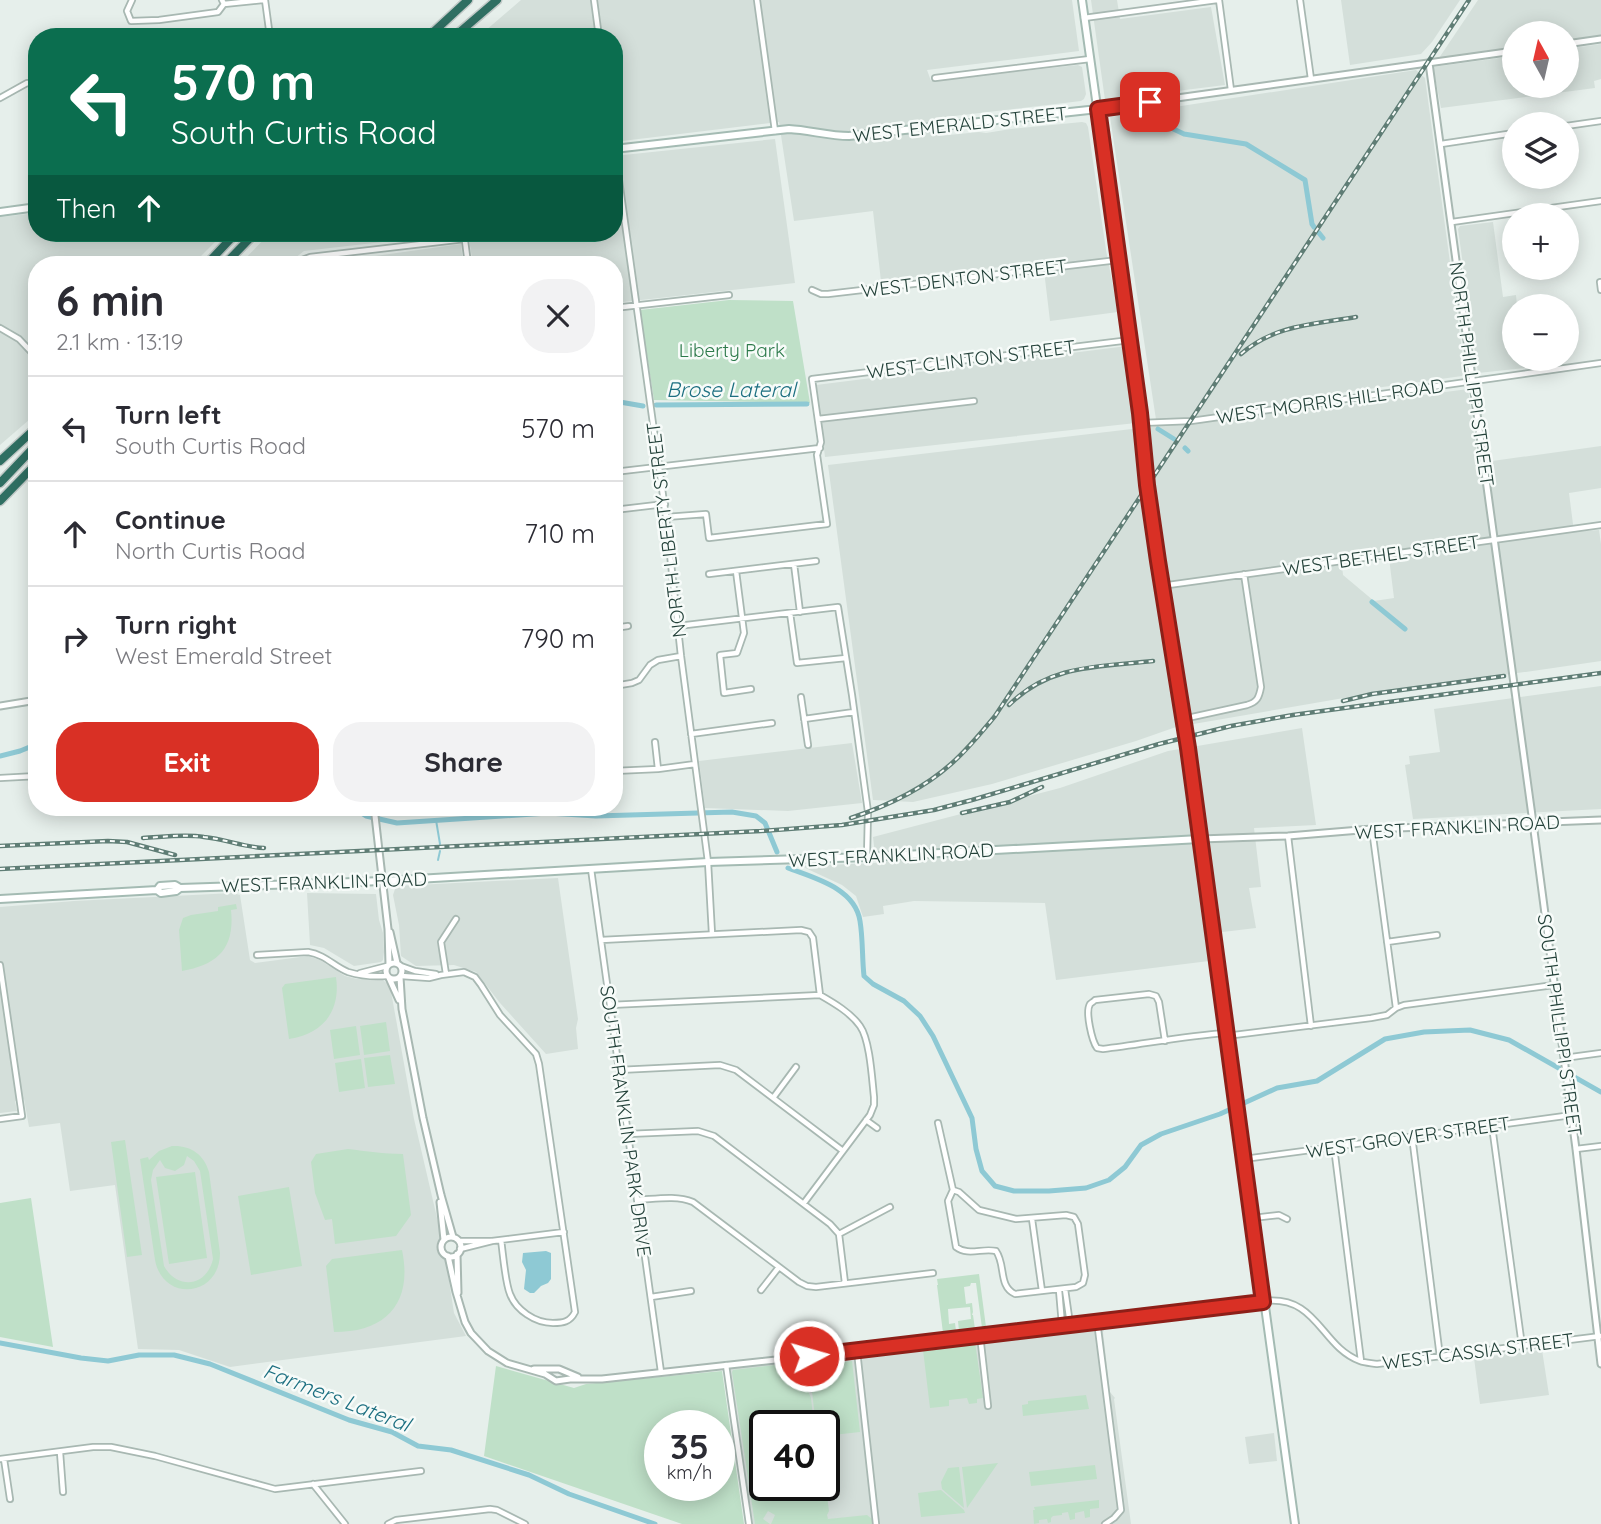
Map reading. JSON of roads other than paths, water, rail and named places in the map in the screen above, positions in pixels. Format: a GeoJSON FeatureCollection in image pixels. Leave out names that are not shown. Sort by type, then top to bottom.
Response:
{"type":"FeatureCollection","features":[{"type":"Feature","properties":{"kind":"highway"},"geometry":{"type":"LineString","coordinates":[[438,28],[468,0]]}},
{"type":"Feature","properties":{"kind":"highway"},"geometry":{"type":"LineString","coordinates":[[464,28],[497,0]]}},
{"type":"Feature","properties":{"kind":"highway"},"geometry":{"type":"LineString","coordinates":[[214,256],[228,242]]}},
{"type":"Feature","properties":{"kind":"highway"},"geometry":{"type":"LineString","coordinates":[[233,256],[246,242]]}},
{"type":"Feature","properties":{"kind":"highway"},"geometry":{"type":"LineString","coordinates":[[0,461],[28,435]]}},
{"type":"Feature","properties":{"kind":"highway"},"geometry":{"type":"LineString","coordinates":[[0,483],[28,453]]}},
{"type":"Feature","properties":{"kind":"highway"},"geometry":{"type":"LineString","coordinates":[[0,501],[28,472]]}},
{"type":"Feature","properties":{"kind":"main road"},"geometry":{"type":"LineString","coordinates":[[1082,0],[1130,340],[1161,586],[1186,737],[1295,1524]]}},
{"type":"Feature","properties":{"kind":"main road","name":"WEST EMERALD STREET"},"geometry":{"type":"LineString","coordinates":[[623,148],[775,131],[803,130],[849,136],[1098,109]]}},
{"type":"Feature","properties":{"kind":"main road"},"geometry":{"type":"LineString","coordinates":[[0,212],[28,208]]}},
{"type":"Feature","properties":{"kind":"main road","name":"WEST FRANKLIN ROAD"},"geometry":{"type":"LineString","coordinates":[[0,899],[157,890],[160,886],[175,885],[180,888],[383,881],[708,862],[867,857],[1200,839]]}},
{"type":"Feature","properties":{"kind":"street"},"geometry":{"type":"LineString","coordinates":[[132,0],[127,11],[131,21],[203,15],[218,12],[223,2],[264,0],[269,28]]}},
{"type":"Feature","properties":{"kind":"street"},"geometry":{"type":"LineString","coordinates":[[594,0],[598,28]]}},
{"type":"Feature","properties":{"kind":"street"},"geometry":{"type":"LineString","coordinates":[[757,0],[775,131]]}},
{"type":"Feature","properties":{"kind":"street"},"geometry":{"type":"LineString","coordinates":[[1084,18],[1218,0],[1231,90]]}},
{"type":"Feature","properties":{"kind":"street"},"geometry":{"type":"LineString","coordinates":[[1300,0],[1311,79]]}},
{"type":"Feature","properties":{"kind":"street"},"geometry":{"type":"LineString","coordinates":[[1579,42],[1601,39]]}},
{"type":"Feature","properties":{"kind":"street","name":"WEST EMERALD STREET"},"geometry":{"type":"LineString","coordinates":[[1098,109],[1502,53]]}},
{"type":"Feature","properties":{"kind":"street"},"geometry":{"type":"LineString","coordinates":[[935,78],[1090,59]]}},
{"type":"Feature","properties":{"kind":"street","name":"NORTH PHILLIPPI STREET"},"geometry":{"type":"LineString","coordinates":[[1429,62],[1514,685]]}},
{"type":"Feature","properties":{"kind":"street"},"geometry":{"type":"LineString","coordinates":[[0,98],[28,83]]}},
{"type":"Feature","properties":{"kind":"street"},"geometry":{"type":"LineString","coordinates":[[1579,124],[1601,121]]}},
{"type":"Feature","properties":{"kind":"street"},"geometry":{"type":"LineString","coordinates":[[1441,144],[1502,135]]}},
{"type":"Feature","properties":{"kind":"street"},"geometry":{"type":"LineString","coordinates":[[1452,222],[1601,201]]}},
{"type":"Feature","properties":{"kind":"street","name":"NORTH LIBERTY STREET"},"geometry":{"type":"LineString","coordinates":[[623,208],[665,504],[681,656],[708,862],[712,934]]}},
{"type":"Feature","properties":{"kind":"street"},"geometry":{"type":"LineString","coordinates":[[317,256],[420,242]]}},
{"type":"Feature","properties":{"kind":"street","name":"WEST DENTON STREET"},"geometry":{"type":"LineString","coordinates":[[812,290],[828,294],[1118,260]]}},
{"type":"Feature","properties":{"kind":"street"},"geometry":{"type":"LineString","coordinates":[[1600,282],[1601,290]]}},
{"type":"Feature","properties":{"kind":"street"},"geometry":{"type":"LineString","coordinates":[[623,307],[729,295]]}},
{"type":"Feature","properties":{"kind":"street"},"geometry":{"type":"LineString","coordinates":[[0,328],[19,339],[28,348]]}},
{"type":"Feature","properties":{"kind":"street","name":"WEST CLINTON STREET"},"geometry":{"type":"LineString","coordinates":[[818,419],[813,379],[1130,340]]}},
{"type":"Feature","properties":{"kind":"street","name":"WEST MORRIS HILL ROAD"},"geometry":{"type":"LineString","coordinates":[[1141,423],[1191,421],[1601,363]]}},
{"type":"Feature","properties":{"kind":"street"},"geometry":{"type":"LineString","coordinates":[[666,517],[706,513],[709,538],[827,524],[817,455],[821,442],[818,419],[974,401]]}},
{"type":"Feature","properties":{"kind":"street"},"geometry":{"type":"LineString","coordinates":[[623,471],[820,448]]}},
{"type":"Feature","properties":{"kind":"street"},"geometry":{"type":"LineString","coordinates":[[623,509],[665,504]]}},
{"type":"Feature","properties":{"kind":"street","name":"WEST BETHEL STREET"},"geometry":{"type":"LineString","coordinates":[[1161,586],[1601,525]]}},
{"type":"Feature","properties":{"kind":"street"},"geometry":{"type":"LineString","coordinates":[[709,574],[816,561]]}},
{"type":"Feature","properties":{"kind":"street"},"geometry":{"type":"LineString","coordinates":[[794,564],[800,612]]}},
{"type":"Feature","properties":{"kind":"street"},"geometry":{"type":"LineString","coordinates":[[736,571],[744,633],[737,653],[720,655],[724,693],[751,690]]}},
{"type":"Feature","properties":{"kind":"street"},"geometry":{"type":"LineString","coordinates":[[1183,719],[1247,705],[1258,698],[1261,687],[1244,574]]}},
{"type":"Feature","properties":{"kind":"street"},"geometry":{"type":"LineString","coordinates":[[678,626],[838,607],[868,812],[867,857]]}},
{"type":"Feature","properties":{"kind":"street"},"geometry":{"type":"LineString","coordinates":[[790,613],[797,663],[846,658]]}},
{"type":"Feature","properties":{"kind":"street"},"geometry":{"type":"LineString","coordinates":[[623,627],[628,626]]}},
{"type":"Feature","properties":{"kind":"street"},"geometry":{"type":"LineString","coordinates":[[623,684],[639,680],[650,664],[658,660],[681,656]]}},
{"type":"Feature","properties":{"kind":"street","name":"SOUTH PHILLIPPI STREET"},"geometry":{"type":"LineString","coordinates":[[1514,685],[1572,1115],[1600,1336],[1601,1364]]}},
{"type":"Feature","properties":{"kind":"street"},"geometry":{"type":"LineString","coordinates":[[801,697],[808,745]]}},
{"type":"Feature","properties":{"kind":"street"},"geometry":{"type":"LineString","coordinates":[[0,706],[28,701]]}},
{"type":"Feature","properties":{"kind":"street"},"geometry":{"type":"LineString","coordinates":[[804,719],[855,712]]}},
{"type":"Feature","properties":{"kind":"street"},"geometry":{"type":"LineString","coordinates":[[691,734],[772,723]]}},
{"type":"Feature","properties":{"kind":"street"},"geometry":{"type":"LineString","coordinates":[[655,742],[658,769]]}},
{"type":"Feature","properties":{"kind":"street"},"geometry":{"type":"LineString","coordinates":[[623,771],[695,764]]}},
{"type":"Feature","properties":{"kind":"street"},"geometry":{"type":"LineString","coordinates":[[0,778],[28,776]]}},
{"type":"Feature","properties":{"kind":"street"},"geometry":{"type":"LineString","coordinates":[[376,816],[388,929],[386,971],[402,1009]]}},
{"type":"Feature","properties":{"kind":"street","name":"WEST FRANKLIN ROAD"},"geometry":{"type":"LineString","coordinates":[[1200,839],[1601,820]]}},
{"type":"Feature","properties":{"kind":"street"},"geometry":{"type":"LineString","coordinates":[[1372,829],[1396,1008]]}},
{"type":"Feature","properties":{"kind":"street"},"geometry":{"type":"LineString","coordinates":[[1289,836],[1311,1026]]}},
{"type":"Feature","properties":{"kind":"street","name":"SOUTH FRANKLIN PARK DRIVE"},"geometry":{"type":"LineString","coordinates":[[591,869],[661,1372]]}},
{"type":"Feature","properties":{"kind":"street"},"geometry":{"type":"LineString","coordinates":[[443,975],[441,942],[456,919]]}},
{"type":"Feature","properties":{"kind":"street"},"geometry":{"type":"LineString","coordinates":[[388,929],[403,972],[402,1009],[440,1195],[453,1237],[459,1241],[492,1241],[564,1232]]}},
{"type":"Feature","properties":{"kind":"street"},"geometry":{"type":"LineString","coordinates":[[601,940],[801,930],[808,932],[813,938],[820,995]]}},
{"type":"Feature","properties":{"kind":"street"},"geometry":{"type":"LineString","coordinates":[[1387,942],[1437,934]]}},
{"type":"Feature","properties":{"kind":"street"},"geometry":{"type":"LineString","coordinates":[[257,955],[316,953],[350,972],[370,977],[429,978],[464,972],[475,977],[500,1015],[536,1054],[539,1064],[575,1312],[569,1321],[547,1323],[525,1314],[509,1293],[501,1240]]}},
{"type":"Feature","properties":{"kind":"street"},"geometry":{"type":"LineString","coordinates":[[0,965],[22,1116],[0,1119]]}},
{"type":"Feature","properties":{"kind":"street"},"geometry":{"type":"LineString","coordinates":[[360,974],[388,965],[399,965],[415,971],[443,975]]}},
{"type":"Feature","properties":{"kind":"street"},"geometry":{"type":"LineString","coordinates":[[1165,1041],[1156,996],[1149,994],[1095,1000],[1090,1004],[1088,1011],[1092,1042],[1097,1048],[1103,1049],[1165,1041],[1226,1033],[1234,1035],[1311,1026],[1387,1015],[1404,1005],[1553,985]]}},
{"type":"Feature","properties":{"kind":"street"},"geometry":{"type":"LineString","coordinates":[[610,1005],[820,995],[854,1019],[866,1037],[874,1105],[870,1115],[804,1203]]}},
{"type":"Feature","properties":{"kind":"street"},"geometry":{"type":"LineString","coordinates":[[1564,1058],[1601,1054]]}},
{"type":"Feature","properties":{"kind":"street"},"geometry":{"type":"LineString","coordinates":[[619,1070],[720,1065],[729,1067],[843,1151]]}},
{"type":"Feature","properties":{"kind":"street"},"geometry":{"type":"LineString","coordinates":[[773,1098],[796,1067]]}},
{"type":"Feature","properties":{"kind":"street","name":"WEST GROVER STREET"},"geometry":{"type":"LineString","coordinates":[[1244,1159],[1572,1115]]}},
{"type":"Feature","properties":{"kind":"street"},"geometry":{"type":"LineString","coordinates":[[866,1120],[877,1128]]}},
{"type":"Feature","properties":{"kind":"street"},"geometry":{"type":"LineString","coordinates":[[939,1123],[953,1189],[948,1201],[956,1247],[963,1252],[988,1249],[996,1251],[1001,1258],[1004,1285],[1015,1294],[1062,1289],[1083,1283],[1085,1275],[1078,1224],[1074,1217],[1066,1215],[1016,1219],[979,1210],[953,1189]]}},
{"type":"Feature","properties":{"kind":"street"},"geometry":{"type":"LineString","coordinates":[[1492,1126],[1521,1346]]}},
{"type":"Feature","properties":{"kind":"street"},"geometry":{"type":"LineString","coordinates":[[628,1134],[698,1131],[714,1136],[804,1203],[839,1234],[845,1283]]}},
{"type":"Feature","properties":{"kind":"street"},"geometry":{"type":"LineString","coordinates":[[1412,1136],[1440,1357]]}},
{"type":"Feature","properties":{"kind":"street"},"geometry":{"type":"LineString","coordinates":[[1576,1149],[1601,1146]]}},
{"type":"Feature","properties":{"kind":"street"},"geometry":{"type":"LineString","coordinates":[[1334,1147],[1361,1362]]}},
{"type":"Feature","properties":{"kind":"street"},"geometry":{"type":"LineString","coordinates":[[440,1195],[444,1240],[441,1249],[448,1256],[458,1296]]}},
{"type":"Feature","properties":{"kind":"street"},"geometry":{"type":"LineString","coordinates":[[637,1200],[675,1198],[694,1202],[807,1286],[933,1273]]}},
{"type":"Feature","properties":{"kind":"street"},"geometry":{"type":"LineString","coordinates":[[839,1234],[890,1207]]}},
{"type":"Feature","properties":{"kind":"street"},"geometry":{"type":"LineString","coordinates":[[1252,1218],[1279,1215],[1287,1219]]}},
{"type":"Feature","properties":{"kind":"street"},"geometry":{"type":"LineString","coordinates":[[1032,1219],[1042,1291]]}},
{"type":"Feature","properties":{"kind":"street"},"geometry":{"type":"LineString","coordinates":[[444,1240],[453,1237]]}},
{"type":"Feature","properties":{"kind":"street"},"geometry":{"type":"LineString","coordinates":[[458,1296],[459,1241]]}},
{"type":"Feature","properties":{"kind":"street"},"geometry":{"type":"LineString","coordinates":[[448,1256],[492,1241]]}},
{"type":"Feature","properties":{"kind":"street"},"geometry":{"type":"LineString","coordinates":[[761,1290],[779,1266]]}},
{"type":"Feature","properties":{"kind":"street"},"geometry":{"type":"LineString","coordinates":[[1062,1289],[1066,1325]]}},
{"type":"Feature","properties":{"kind":"street"},"geometry":{"type":"LineString","coordinates":[[651,1297],[691,1291]]}},
{"type":"Feature","properties":{"kind":"street","name":"WEST CASSIA STREET"},"geometry":{"type":"LineString","coordinates":[[458,1296],[465,1322],[479,1342],[507,1363],[545,1374],[556,1381],[602,1379],[857,1351],[1284,1301],[1295,1304],[1307,1314],[1344,1352],[1361,1362],[1377,1364],[1600,1336]]}},
{"type":"Feature","properties":{"kind":"street"},"geometry":{"type":"LineString","coordinates":[[1097,1321],[1121,1510],[1105,1524]]}},
{"type":"Feature","properties":{"kind":"street"},"geometry":{"type":"LineString","coordinates":[[980,1335],[988,1405]]}},
{"type":"Feature","properties":{"kind":"street"},"geometry":{"type":"LineString","coordinates":[[857,1351],[876,1524]]}},
{"type":"Feature","properties":{"kind":"street"},"geometry":{"type":"LineString","coordinates":[[726,1365],[749,1524]]}},
{"type":"Feature","properties":{"kind":"street"},"geometry":{"type":"LineString","coordinates":[[524,1368],[559,1369],[585,1379]]}},
{"type":"Feature","properties":{"kind":"street"},"geometry":{"type":"LineString","coordinates":[[10,1499],[2,1459],[93,1447],[111,1447],[155,1456],[275,1489],[421,1471]]}},
{"type":"Feature","properties":{"kind":"street"},"geometry":{"type":"LineString","coordinates":[[60,1452],[63,1492]]}},
{"type":"Feature","properties":{"kind":"street"},"geometry":{"type":"LineString","coordinates":[[313,1484],[345,1524]]}},
{"type":"Feature","properties":{"kind":"street"},"geometry":{"type":"LineString","coordinates":[[388,1524],[396,1520],[490,1509],[498,1510],[525,1524]]}},
{"type":"Feature","properties":{"kind":"water"},"geometry":{"type":"Polygon","coordinates":[[[523,1253],[551,1253],[551,1279],[534,1293],[530,1293],[524,1289],[526,1270],[522,1262],[523,1253]]]}},
{"type":"Feature","properties":{"kind":"waterway"},"geometry":{"type":"LineString","coordinates":[[1165,125],[1184,134],[1246,144],[1305,180],[1314,227]]}},
{"type":"Feature","properties":{"kind":"waterway"},"geometry":{"type":"LineString","coordinates":[[1319,233],[1323,238]]}},
{"type":"Feature","properties":{"kind":"waterway","name":"Brose Lateral"},"geometry":{"type":"LineString","coordinates":[[623,403],[643,406]]}},
{"type":"Feature","properties":{"kind":"waterway","name":"Brose Lateral"},"geometry":{"type":"LineString","coordinates":[[656,405],[807,404]]}},
{"type":"Feature","properties":{"kind":"waterway"},"geometry":{"type":"LineString","coordinates":[[1158,429],[1174,439]]}},
{"type":"Feature","properties":{"kind":"waterway"},"geometry":{"type":"LineString","coordinates":[[1185,448],[1188,451]]}},
{"type":"Feature","properties":{"kind":"waterway"},"geometry":{"type":"LineString","coordinates":[[1372,602],[1405,629]]}},
{"type":"Feature","properties":{"kind":"waterway"},"geometry":{"type":"LineString","coordinates":[[0,756],[28,748]]}},
{"type":"Feature","properties":{"kind":"waterway"},"geometry":{"type":"LineString","coordinates":[[623,815],[732,812],[756,816],[765,823],[777,852]]}},
{"type":"Feature","properties":{"kind":"waterway"},"geometry":{"type":"LineString","coordinates":[[366,816],[397,823],[503,816]]}},
{"type":"Feature","properties":{"kind":"waterway"},"geometry":{"type":"LineString","coordinates":[[436,820],[440,844]]}},
{"type":"Feature","properties":{"kind":"waterway"},"geometry":{"type":"LineString","coordinates":[[438,860],[440,851]]}},
{"type":"Feature","properties":{"kind":"waterway"},"geometry":{"type":"LineString","coordinates":[[788,868],[821,880],[842,892],[857,910],[864,976],[904,1001],[920,1016],[933,1036],[972,1118],[982,1171],[995,1186],[1014,1191],[1049,1191],[1086,1188],[1109,1180],[1125,1167],[1141,1145],[1161,1134],[1220,1114],[1277,1088],[1317,1081],[1385,1039],[1424,1032],[1470,1030],[1509,1040],[1601,1092]]}},
{"type":"Feature","properties":{"kind":"waterway","name":"Farmers Lateral"},"geometry":{"type":"LineString","coordinates":[[0,1343],[108,1361],[139,1355],[174,1355],[210,1364],[349,1420],[392,1432],[418,1446],[451,1450],[529,1475],[569,1494],[655,1524]]}},
{"type":"Feature","properties":{"kind":"railway"},"geometry":{"type":"LineString","coordinates":[[851,818],[891,802],[929,781],[963,753],[995,716],[1469,0]]}},
{"type":"Feature","properties":{"kind":"railway"},"geometry":{"type":"LineString","coordinates":[[1241,354],[1254,344],[1281,331],[1356,317]]}},
{"type":"Feature","properties":{"kind":"railway"},"geometry":{"type":"LineString","coordinates":[[1009,705],[1041,682],[1058,675],[1095,667],[1153,661]]}},
{"type":"Feature","properties":{"kind":"railway"},"geometry":{"type":"LineString","coordinates":[[0,869],[842,825],[934,810],[1159,744],[1231,726],[1601,673]]}},
{"type":"Feature","properties":{"kind":"railway"},"geometry":{"type":"LineString","coordinates":[[1343,701],[1372,694],[1504,676]]}},
{"type":"Feature","properties":{"kind":"railway"},"geometry":{"type":"LineString","coordinates":[[962,813],[1010,802],[1042,787]]}},
{"type":"Feature","properties":{"kind":"railway"},"geometry":{"type":"LineString","coordinates":[[143,838],[196,836],[264,848]]}},
{"type":"Feature","properties":{"kind":"railway"},"geometry":{"type":"LineString","coordinates":[[0,846],[108,841],[127,842],[175,855]]}},
{"type":"Feature","properties":{"kind":"park label","name":"Liberty Park"},"geometry":{"type":"Point","coordinates":[732,350]}}]}
